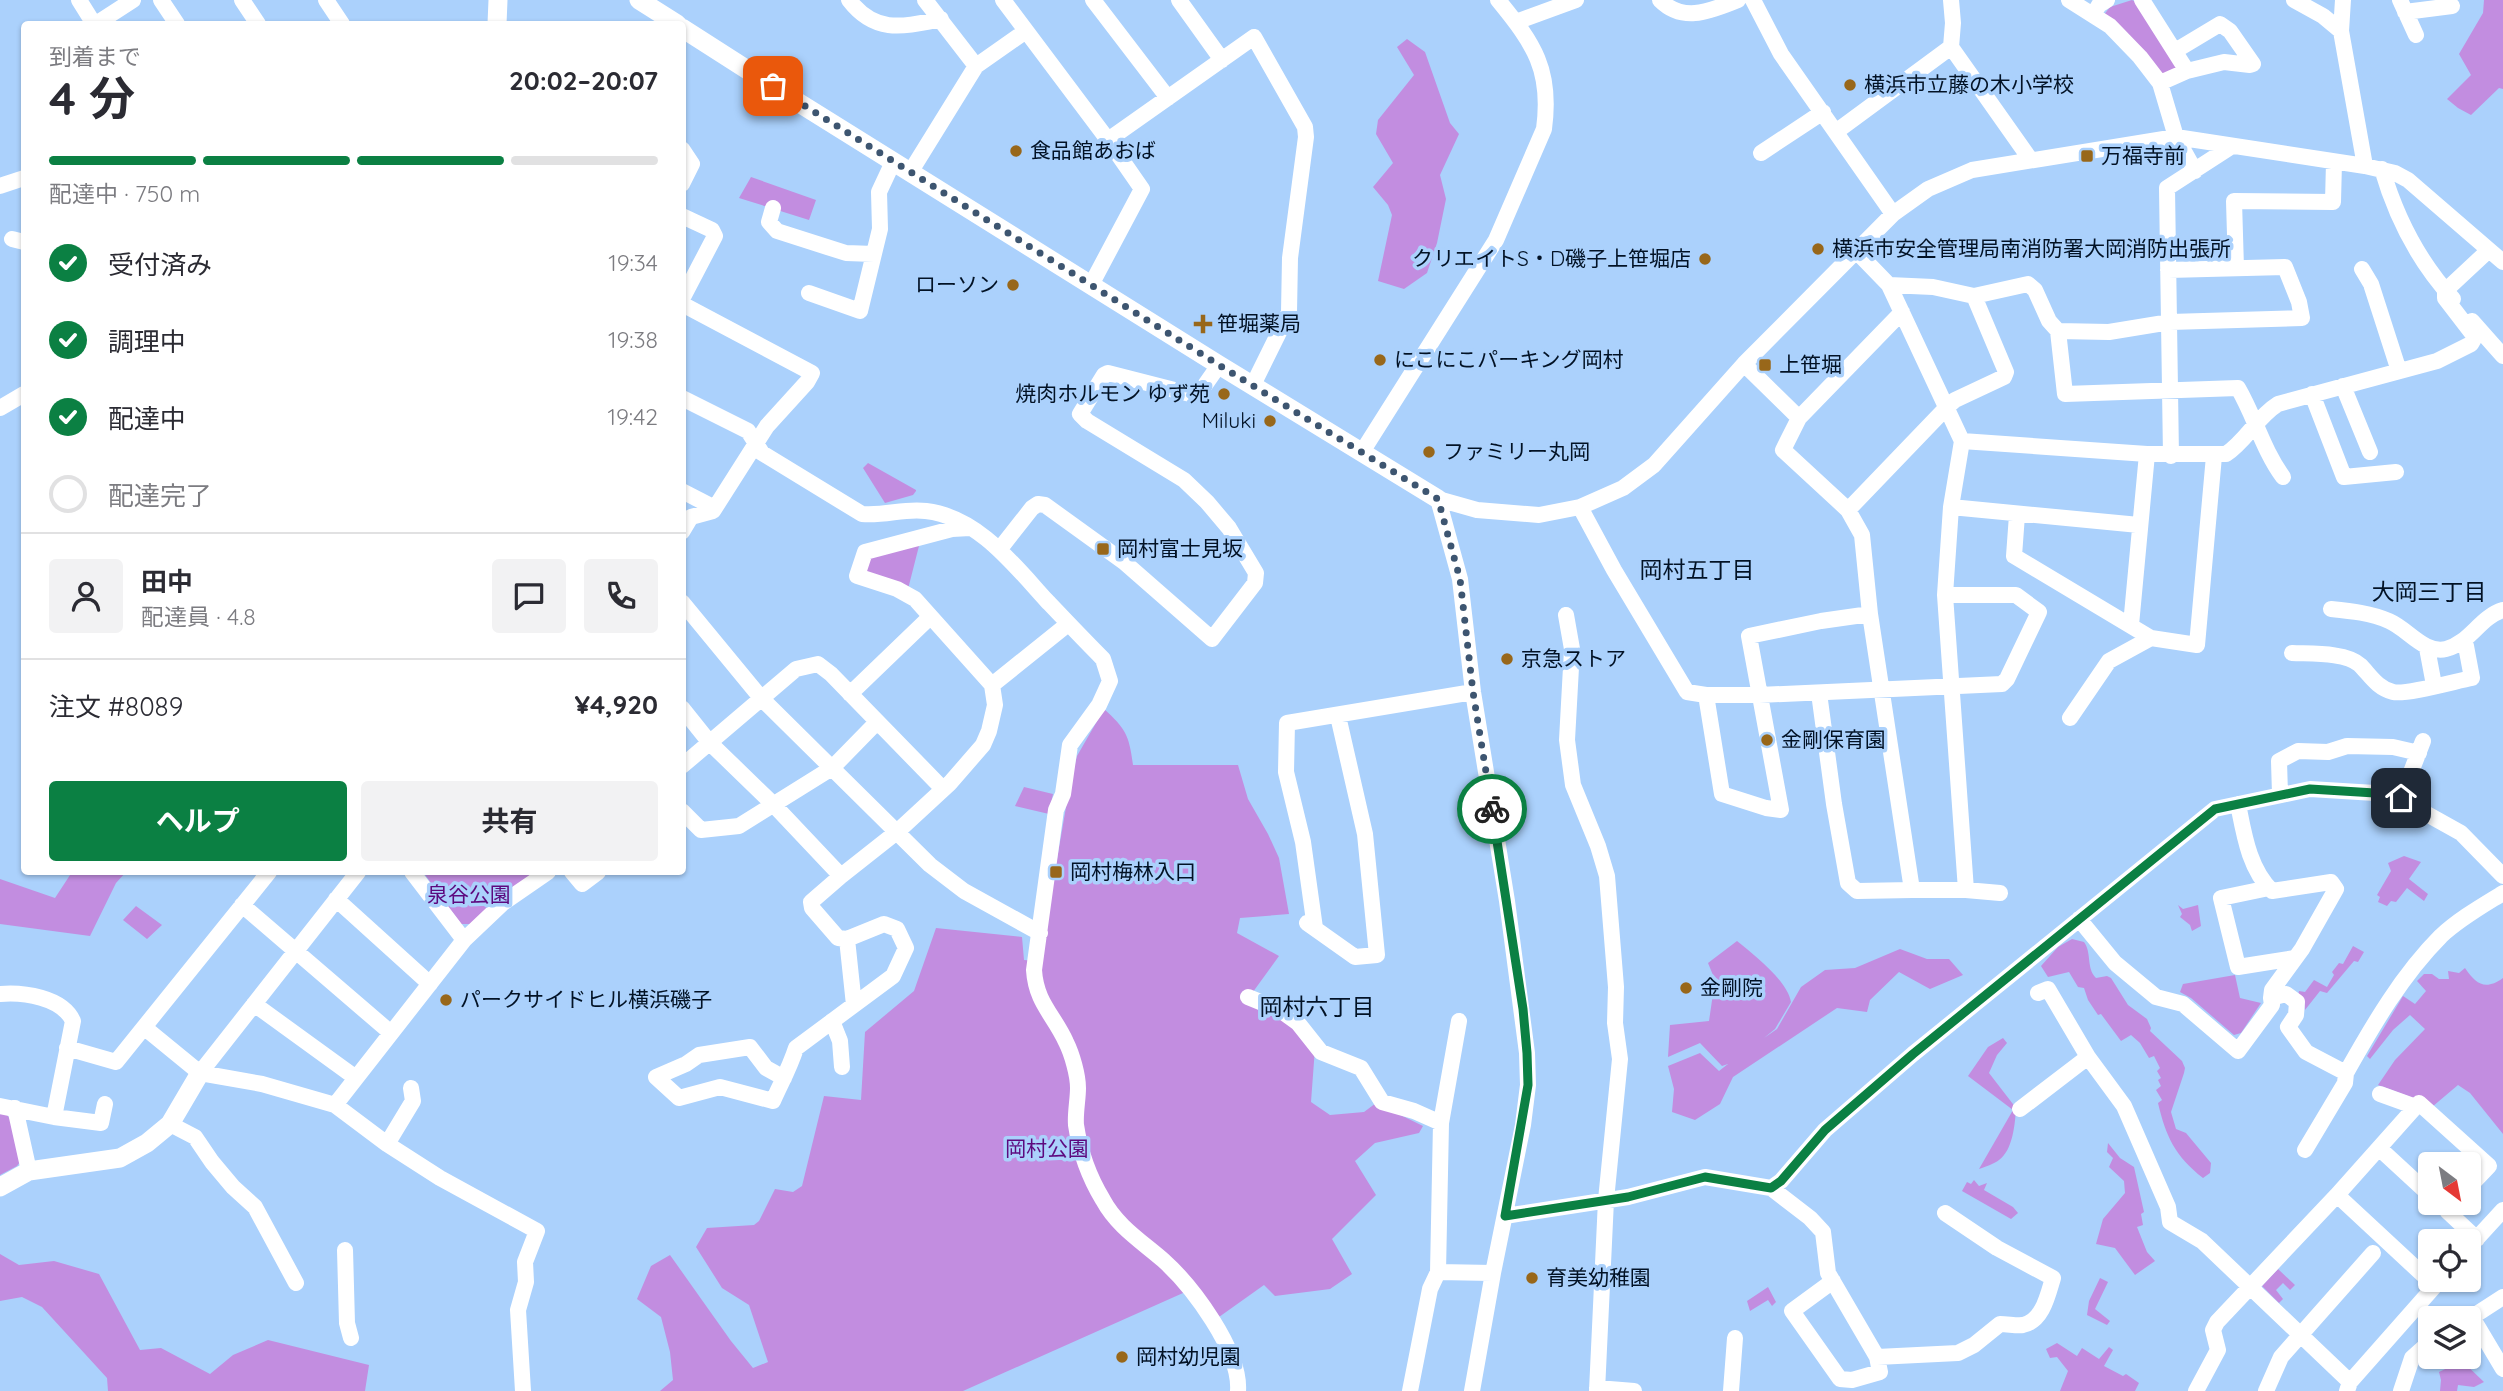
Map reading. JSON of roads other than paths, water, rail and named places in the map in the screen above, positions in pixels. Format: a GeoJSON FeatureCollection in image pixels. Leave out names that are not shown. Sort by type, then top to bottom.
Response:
{"type":"FeatureCollection","features":[{"type":"Feature","properties":{"kind":"street"},"geometry":{"type":"LineString","coordinates":[[79,0],[93,21]]}},
{"type":"Feature","properties":{"kind":"street"},"geometry":{"type":"LineString","coordinates":[[100,21],[133,0]]}},
{"type":"Feature","properties":{"kind":"street"},"geometry":{"type":"LineString","coordinates":[[161,0],[175,21]]}},
{"type":"Feature","properties":{"kind":"street"},"geometry":{"type":"LineString","coordinates":[[242,0],[256,21]]}},
{"type":"Feature","properties":{"kind":"street"},"geometry":{"type":"LineString","coordinates":[[326,0],[340,21]]}},
{"type":"Feature","properties":{"kind":"street"},"geometry":{"type":"LineString","coordinates":[[496,21],[498,0]]}},
{"type":"Feature","properties":{"kind":"street"},"geometry":{"type":"LineString","coordinates":[[849,0],[861,15],[882,25],[897,27],[940,19]]}},
{"type":"Feature","properties":{"kind":"street"},"geometry":{"type":"LineString","coordinates":[[925,0],[976,66]]}},
{"type":"Feature","properties":{"kind":"street"},"geometry":{"type":"LineString","coordinates":[[1003,0],[1142,188],[1091,285]]}},
{"type":"Feature","properties":{"kind":"street"},"geometry":{"type":"LineString","coordinates":[[1093,0],[1168,98]]}},
{"type":"Feature","properties":{"kind":"street"},"geometry":{"type":"LineString","coordinates":[[1179,0],[1222,60]]}},
{"type":"Feature","properties":{"kind":"street"},"geometry":{"type":"LineString","coordinates":[[1362,452],[1496,240],[1544,129],[1547,110],[1544,73],[1535,51],[1498,0]]}},
{"type":"Feature","properties":{"kind":"street"},"geometry":{"type":"LineString","coordinates":[[1516,22],[1576,0]]}},
{"type":"Feature","properties":{"kind":"street"},"geometry":{"type":"LineString","coordinates":[[1660,0],[1685,14],[1697,14],[1738,0]]}},
{"type":"Feature","properties":{"kind":"street"},"geometry":{"type":"LineString","coordinates":[[1753,0],[1781,54],[1894,214]]}},
{"type":"Feature","properties":{"kind":"street"},"geometry":{"type":"LineString","coordinates":[[1951,0],[1951,47],[2030,159]]}},
{"type":"Feature","properties":{"kind":"street"},"geometry":{"type":"LineString","coordinates":[[2069,0],[2110,26],[2160,83],[2176,137],[2195,171]]}},
{"type":"Feature","properties":{"kind":"street"},"geometry":{"type":"LineString","coordinates":[[2094,15],[2099,5],[2107,0]]}},
{"type":"Feature","properties":{"kind":"street"},"geometry":{"type":"LineString","coordinates":[[2142,0],[2187,71]]}},
{"type":"Feature","properties":{"kind":"street"},"geometry":{"type":"LineString","coordinates":[[2294,0],[2323,16],[2341,31]]}},
{"type":"Feature","properties":{"kind":"street"},"geometry":{"type":"LineString","coordinates":[[2343,0],[2341,31],[2373,168],[2428,269],[2503,356]]}},
{"type":"Feature","properties":{"kind":"street"},"geometry":{"type":"LineString","coordinates":[[646,2],[669,21]]}},
{"type":"Feature","properties":{"kind":"street"},"geometry":{"type":"LineString","coordinates":[[2416,35],[2403,6],[2452,6]]}},
{"type":"Feature","properties":{"kind":"street"},"geometry":{"type":"LineString","coordinates":[[2160,83],[2187,71],[2224,62],[2253,64],[2230,31],[2220,24],[2175,51]]}},
{"type":"Feature","properties":{"kind":"street"},"geometry":{"type":"LineString","coordinates":[[911,171],[976,66],[1026,31]]}},
{"type":"Feature","properties":{"kind":"street"},"geometry":{"type":"LineString","coordinates":[[686,32],[1438,499],[1476,510],[1539,515],[1580,507],[1623,488],[1654,465],[1744,364],[1894,214],[1928,188],[1972,170],[2176,137],[2373,168],[2408,180],[2503,262]]}},
{"type":"Feature","properties":{"kind":"street"},"geometry":{"type":"LineString","coordinates":[[1108,140],[1254,37],[1305,127],[1306,137],[1290,258],[1289,312],[1253,385]]}},
{"type":"Feature","properties":{"kind":"street"},"geometry":{"type":"LineString","coordinates":[[1837,131],[1951,47]]}},
{"type":"Feature","properties":{"kind":"street"},"geometry":{"type":"LineString","coordinates":[[1761,153],[1823,112]]}},
{"type":"Feature","properties":{"kind":"street"},"geometry":{"type":"LineString","coordinates":[[2171,456],[2167,188],[2232,146]]}},
{"type":"Feature","properties":{"kind":"street"},"geometry":{"type":"LineString","coordinates":[[686,155],[692,164],[686,176]]}},
{"type":"Feature","properties":{"kind":"street"},"geometry":{"type":"LineString","coordinates":[[809,293],[860,311],[880,229],[879,192],[893,162]]}},
{"type":"Feature","properties":{"kind":"street"},"geometry":{"type":"LineString","coordinates":[[2236,268],[2234,201],[2333,202],[2333,162]]}},
{"type":"Feature","properties":{"kind":"street"},"geometry":{"type":"LineString","coordinates":[[0,186],[21,179]]}},
{"type":"Feature","properties":{"kind":"street"},"geometry":{"type":"LineString","coordinates":[[773,208],[769,222],[777,231],[846,253],[874,254]]}},
{"type":"Feature","properties":{"kind":"street"},"geometry":{"type":"LineString","coordinates":[[686,218],[712,230],[715,236],[686,294]]}},
{"type":"Feature","properties":{"kind":"street"},"geometry":{"type":"LineString","coordinates":[[1962,441],[2171,456],[2226,454],[2235,448],[2267,411],[2278,404],[2437,361],[2471,344],[2474,337],[2445,298],[2445,291],[2489,250]]}},
{"type":"Feature","properties":{"kind":"street"},"geometry":{"type":"LineString","coordinates":[[1856,251],[1889,285],[1962,441],[1951,507],[1945,595],[1966,890]]}},
{"type":"Feature","properties":{"kind":"street"},"geometry":{"type":"LineString","coordinates":[[2058,331],[2109,332],[2170,322],[2302,318],[2299,302],[2285,267],[2168,270]]}},
{"type":"Feature","properties":{"kind":"street"},"geometry":{"type":"LineString","coordinates":[[2362,269],[2371,284],[2399,370]]}},
{"type":"Feature","properties":{"kind":"street"},"geometry":{"type":"LineString","coordinates":[[1889,285],[1933,287],[1974,296],[2028,284],[2035,290],[2049,321],[2058,331],[2065,394],[2238,388],[2270,460],[2283,477]]}},
{"type":"Feature","properties":{"kind":"street"},"geometry":{"type":"LineString","coordinates":[[1848,510],[1955,400],[2004,377],[2006,372],[1974,296]]}},
{"type":"Feature","properties":{"kind":"street"},"geometry":{"type":"LineString","coordinates":[[686,304],[811,373],[807,382],[767,426],[713,511],[691,517],[686,525]]}},
{"type":"Feature","properties":{"kind":"street"},"geometry":{"type":"LineString","coordinates":[[1902,312],[1799,418],[1783,450],[1848,510],[1862,535],[1880,689],[1912,890]]}},
{"type":"Feature","properties":{"kind":"street"},"geometry":{"type":"LineString","coordinates":[[1744,364],[1799,418]]}},
{"type":"Feature","properties":{"kind":"street"},"geometry":{"type":"LineString","coordinates":[[999,550],[1032,508],[1038,504],[1045,505],[1124,562],[1212,639],[1255,583],[1256,573],[1229,528],[1184,480],[1087,421],[1080,414],[1104,375],[1108,373],[1198,395],[1219,365]]}},
{"type":"Feature","properties":{"kind":"street"},"geometry":{"type":"LineString","coordinates":[[2343,386],[2370,453]]}},
{"type":"Feature","properties":{"kind":"street"},"geometry":{"type":"LineString","coordinates":[[2312,394],[2344,477],[2396,472]]}},
{"type":"Feature","properties":{"kind":"street"},"geometry":{"type":"LineString","coordinates":[[0,408],[21,396]]}},
{"type":"Feature","properties":{"kind":"street"},"geometry":{"type":"LineString","coordinates":[[686,400],[748,432],[762,453],[862,514],[882,516],[906,510],[925,510],[946,515],[972,528],[999,550],[1103,659],[1110,681],[1099,705],[1070,745],[1066,782],[1054,819],[1034,970],[1035,986],[1044,1009],[1066,1042],[1078,1084],[1076,1124],[1085,1165],[1103,1201],[1119,1222],[1164,1261],[1204,1310],[1222,1337],[1231,1357],[1239,1383],[1238,1391]]}},
{"type":"Feature","properties":{"kind":"street"},"geometry":{"type":"LineString","coordinates":[[2131,625],[2147,454]]}},
{"type":"Feature","properties":{"kind":"street"},"geometry":{"type":"LineString","coordinates":[[2017,515],[2014,556],[2151,638],[2197,645],[2214,456]]}},
{"type":"Feature","properties":{"kind":"street"},"geometry":{"type":"LineString","coordinates":[[686,493],[715,508]]}},
{"type":"Feature","properties":{"kind":"street"},"geometry":{"type":"LineString","coordinates":[[1438,499],[1460,579],[1473,692],[1509,914],[1527,1053],[1528,1085],[1472,1391]]}},
{"type":"Feature","properties":{"kind":"street"},"geometry":{"type":"LineString","coordinates":[[1580,507],[1614,570],[1687,692],[1706,695],[1759,695],[2002,684],[2007,679],[2039,612],[2016,596],[1945,595]]}},
{"type":"Feature","properties":{"kind":"street"},"geometry":{"type":"LineString","coordinates":[[1951,507],[2139,525]]}},
{"type":"Feature","properties":{"kind":"street"},"geometry":{"type":"LineString","coordinates":[[784,1077],[766,1068],[750,1047],[699,1055],[656,1077],[679,1098],[720,1087],[773,1101],[784,1077],[796,1048],[893,976],[905,948],[897,929],[884,924],[847,939],[838,938],[812,908],[811,901],[898,831],[943,789],[983,745],[995,705],[992,685],[915,599],[897,589],[857,576],[865,552],[952,529],[972,528]]}},
{"type":"Feature","properties":{"kind":"street"},"geometry":{"type":"LineString","coordinates":[[686,607],[761,698],[930,865],[964,891],[1040,933]]}},
{"type":"Feature","properties":{"kind":"street"},"geometry":{"type":"LineString","coordinates":[[2331,609],[2357,611],[2392,622],[2427,648],[2444,650],[2463,641],[2491,613],[2503,610]]}},
{"type":"Feature","properties":{"kind":"street"},"geometry":{"type":"LineString","coordinates":[[1706,695],[1722,794],[1781,810],[1749,636],[1870,614]]}},
{"type":"Feature","properties":{"kind":"street"},"geometry":{"type":"LineString","coordinates":[[1566,615],[1572,649],[1567,740],[1573,785],[1607,876],[1612,927],[1615,1023],[1620,1059],[1606,1200],[1597,1389],[1634,1391]]}},
{"type":"Feature","properties":{"kind":"street"},"geometry":{"type":"LineString","coordinates":[[850,694],[930,617]]}},
{"type":"Feature","properties":{"kind":"street"},"geometry":{"type":"LineString","coordinates":[[992,685],[1068,624]]}},
{"type":"Feature","properties":{"kind":"street"},"geometry":{"type":"LineString","coordinates":[[2070,718],[2109,661],[2151,638]]}},
{"type":"Feature","properties":{"kind":"street"},"geometry":{"type":"LineString","coordinates":[[2292,653],[2335,656],[2352,661],[2378,685],[2394,693],[2472,678],[2463,641]]}},
{"type":"Feature","properties":{"kind":"street"},"geometry":{"type":"LineString","coordinates":[[2427,648],[2434,685]]}},
{"type":"Feature","properties":{"kind":"street"},"geometry":{"type":"LineString","coordinates":[[686,763],[796,668],[818,664],[943,789]]}},
{"type":"Feature","properties":{"kind":"street"},"geometry":{"type":"LineString","coordinates":[[1338,716],[1365,834],[1377,955],[1355,957],[1311,926],[1303,842],[1286,772],[1287,723],[1473,692]]}},
{"type":"Feature","properties":{"kind":"street"},"geometry":{"type":"LineString","coordinates":[[1819,693],[1848,883],[1857,891],[1966,890],[2000,893]]}},
{"type":"Feature","properties":{"kind":"street"},"geometry":{"type":"LineString","coordinates":[[686,713],[710,743],[841,876]]}},
{"type":"Feature","properties":{"kind":"street"},"geometry":{"type":"LineString","coordinates":[[686,832],[739,826],[832,768],[877,722]]}},
{"type":"Feature","properties":{"kind":"street"},"geometry":{"type":"LineString","coordinates":[[2280,794],[2279,761],[2298,751],[2328,752],[2347,746],[2421,747],[2401,798]]}},
{"type":"Feature","properties":{"kind":"street"},"geometry":{"type":"LineString","coordinates":[[1771,1188],[1781,1181],[1825,1130],[1913,1054],[2215,809],[2310,789],[2391,794],[2461,834],[2503,876]]}},
{"type":"Feature","properties":{"kind":"street"},"geometry":{"type":"LineString","coordinates":[[2079,919],[2115,962],[2156,997],[2183,1004],[2238,1051],[2273,1005],[2272,990],[2295,958],[2336,888],[2331,882],[2272,891],[2248,852],[2238,804]]}},
{"type":"Feature","properties":{"kind":"street"},"geometry":{"type":"LineString","coordinates":[[686,815],[701,830]]}},
{"type":"Feature","properties":{"kind":"street"},"geometry":{"type":"LineString","coordinates":[[67,1048],[116,1062],[266,875]]}},
{"type":"Feature","properties":{"kind":"street"},"geometry":{"type":"LineString","coordinates":[[0,1186],[30,1171],[120,1158],[147,1143],[170,1124],[200,1073],[356,875]]}},
{"type":"Feature","properties":{"kind":"street"},"geometry":{"type":"LineString","coordinates":[[414,875],[464,940]]}},
{"type":"Feature","properties":{"kind":"street"},"geometry":{"type":"LineString","coordinates":[[335,1105],[464,940],[503,903],[544,875]]}},
{"type":"Feature","properties":{"kind":"street"},"geometry":{"type":"LineString","coordinates":[[574,875],[582,884],[594,875]]}},
{"type":"Feature","properties":{"kind":"street"},"geometry":{"type":"LineString","coordinates":[[2269,888],[2221,898],[2238,967],[2295,958]]}},
{"type":"Feature","properties":{"kind":"street"},"geometry":{"type":"LineString","coordinates":[[2305,1150],[2345,1083],[2346,1073],[2381,1011],[2428,950],[2459,921],[2503,893]]}},
{"type":"Feature","properties":{"kind":"street"},"geometry":{"type":"LineString","coordinates":[[336,899],[430,984]]}},
{"type":"Feature","properties":{"kind":"street"},"geometry":{"type":"LineString","coordinates":[[242,905],[391,1033]]}},
{"type":"Feature","properties":{"kind":"street"},"geometry":{"type":"LineString","coordinates":[[847,939],[854,1005]]}},
{"type":"Feature","properties":{"kind":"street"},"geometry":{"type":"LineString","coordinates":[[2038,993],[2048,989],[2088,1057],[2124,1106],[2168,1207],[2170,1222],[2202,1241],[2300,1334],[2348,1386],[2430,1292]]}},
{"type":"Feature","properties":{"kind":"street"},"geometry":{"type":"LineString","coordinates":[[0,994],[16,992],[52,1002],[71,1015],[73,1021],[54,1117]]}},
{"type":"Feature","properties":{"kind":"street"},"geometry":{"type":"LineString","coordinates":[[2271,998],[2286,994],[2297,1002],[2296,1015],[2288,1027],[2306,1052],[2346,1073]]}},
{"type":"Feature","properties":{"kind":"street"},"geometry":{"type":"LineString","coordinates":[[1248,997],[1280,1010],[1298,1023],[1321,1052],[1361,1068],[1382,1102],[1415,1111],[1441,1123]]}},
{"type":"Feature","properties":{"kind":"street"},"geometry":{"type":"LineString","coordinates":[[254,1004],[356,1078]]}},
{"type":"Feature","properties":{"kind":"street"},"geometry":{"type":"LineString","coordinates":[[832,1021],[840,1041],[842,1067]]}},
{"type":"Feature","properties":{"kind":"street"},"geometry":{"type":"LineString","coordinates":[[1410,1391],[1430,1289],[1438,1272],[1441,1123],[1459,1021]]}},
{"type":"Feature","properties":{"kind":"street"},"geometry":{"type":"LineString","coordinates":[[145,1028],[200,1073],[262,1084],[335,1105],[387,1144],[440,1178],[537,1231],[525,1262],[526,1282],[518,1310],[523,1391]]}},
{"type":"Feature","properties":{"kind":"street"},"geometry":{"type":"LineString","coordinates":[[2020,1109],[2088,1057]]}},
{"type":"Feature","properties":{"kind":"street"},"geometry":{"type":"LineString","coordinates":[[387,1144],[413,1101],[411,1088]]}},
{"type":"Feature","properties":{"kind":"street"},"geometry":{"type":"LineString","coordinates":[[2380,1094],[2416,1107]]}},
{"type":"Feature","properties":{"kind":"street"},"geometry":{"type":"LineString","coordinates":[[2196,1391],[2218,1350],[2213,1330],[2217,1322],[2380,1149],[2419,1103],[2473,1152]]}},
{"type":"Feature","properties":{"kind":"street"},"geometry":{"type":"LineString","coordinates":[[7,1107],[101,1123],[105,1104]]}},
{"type":"Feature","properties":{"kind":"street"},"geometry":{"type":"LineString","coordinates":[[7,1107],[30,1171]]}},
{"type":"Feature","properties":{"kind":"street"},"geometry":{"type":"LineString","coordinates":[[170,1124],[195,1137],[233,1187],[255,1207],[296,1283]]}},
{"type":"Feature","properties":{"kind":"street"},"geometry":{"type":"LineString","coordinates":[[2380,1149],[2418,1184]]}},
{"type":"Feature","properties":{"kind":"street"},"geometry":{"type":"LineString","coordinates":[[2482,1160],[2489,1166],[2482,1173]]}},
{"type":"Feature","properties":{"kind":"street"},"geometry":{"type":"LineString","coordinates":[[1505,1216],[1628,1197],[1705,1177],[1771,1188],[1824,1232],[1828,1273],[1877,1357],[1880,1372],[1852,1380],[1840,1379],[1792,1311],[1833,1282]]}},
{"type":"Feature","properties":{"kind":"street"},"geometry":{"type":"LineString","coordinates":[[2337,1195],[2418,1266]]}},
{"type":"Feature","properties":{"kind":"street"},"geometry":{"type":"LineString","coordinates":[[1877,1357],[1958,1353],[1974,1345],[2000,1324],[2028,1324],[2040,1312],[2053,1278],[1997,1248],[1945,1213]]}},
{"type":"Feature","properties":{"kind":"street"},"geometry":{"type":"LineString","coordinates":[[2481,1236],[2500,1220]]}},
{"type":"Feature","properties":{"kind":"street"},"geometry":{"type":"LineString","coordinates":[[345,1250],[347,1323],[351,1338]]}},
{"type":"Feature","properties":{"kind":"street"},"geometry":{"type":"LineString","coordinates":[[2266,1391],[2281,1357],[2373,1253]]}},
{"type":"Feature","properties":{"kind":"street"},"geometry":{"type":"LineString","coordinates":[[1438,1272],[1493,1273]]}},
{"type":"Feature","properties":{"kind":"street"},"geometry":{"type":"LineString","coordinates":[[2481,1311],[2503,1297]]}},
{"type":"Feature","properties":{"kind":"street"},"geometry":{"type":"LineString","coordinates":[[2481,1334],[2503,1369]]}},
{"type":"Feature","properties":{"kind":"street"},"geometry":{"type":"LineString","coordinates":[[1731,1391],[1735,1338]]}},
{"type":"Feature","properties":{"kind":"street"},"geometry":{"type":"LineString","coordinates":[[2401,1391],[2412,1358],[2418,1352]]}},
{"type":"Feature","properties":{"kind":"place","name":"横浜市立藤の木小学校"},"geometry":{"type":"Point","coordinates":[1850,85]}},
{"type":"Feature","properties":{"kind":"place","name":"食品館あおば"},"geometry":{"type":"Point","coordinates":[1016,151]}},
{"type":"Feature","properties":{"kind":"place","name":"万福寺前"},"geometry":{"type":"Point","coordinates":[2087,156]}},
{"type":"Feature","properties":{"kind":"place","name":"横浜市安全管理局南消防署大岡消防出張所"},"geometry":{"type":"Point","coordinates":[1818,249]}},
{"type":"Feature","properties":{"kind":"place","name":"クリエイトS・D磯子上笹堀店"},"geometry":{"type":"Point","coordinates":[1705,259]}},
{"type":"Feature","properties":{"kind":"place","name":"ローソン"},"geometry":{"type":"Point","coordinates":[1013,285]}},
{"type":"Feature","properties":{"kind":"place","name":"笹堀薬局"},"geometry":{"type":"Point","coordinates":[1203,324]}},
{"type":"Feature","properties":{"kind":"place","name":"にこにこパーキング岡村"},"geometry":{"type":"Point","coordinates":[1380,360]}},
{"type":"Feature","properties":{"kind":"place","name":"上笹堀"},"geometry":{"type":"Point","coordinates":[1765,365]}},
{"type":"Feature","properties":{"kind":"place","name":"焼肉ホルモン ゆず苑"},"geometry":{"type":"Point","coordinates":[1224,394]}},
{"type":"Feature","properties":{"kind":"place","name":"Miluki"},"geometry":{"type":"Point","coordinates":[1270,421]}},
{"type":"Feature","properties":{"kind":"place","name":"ファミリー丸岡"},"geometry":{"type":"Point","coordinates":[1429,452]}},
{"type":"Feature","properties":{"kind":"place","name":"岡村富士見坂"},"geometry":{"type":"Point","coordinates":[1103,549]}},
{"type":"Feature","properties":{"kind":"place","name":"京急ストア"},"geometry":{"type":"Point","coordinates":[1507,659]}},
{"type":"Feature","properties":{"kind":"place","name":"金剛保育園"},"geometry":{"type":"Point","coordinates":[1767,740]}},
{"type":"Feature","properties":{"kind":"place","name":"岡村梅林入口"},"geometry":{"type":"Point","coordinates":[1056,872]}},
{"type":"Feature","properties":{"kind":"place","name":"金剛院"},"geometry":{"type":"Point","coordinates":[1686,988]}},
{"type":"Feature","properties":{"kind":"place","name":"パークサイドヒル横浜磯子"},"geometry":{"type":"Point","coordinates":[446,1000]}},
{"type":"Feature","properties":{"kind":"place","name":"育美幼稚園"},"geometry":{"type":"Point","coordinates":[1532,1278]}},
{"type":"Feature","properties":{"kind":"place","name":"岡村幼児園"},"geometry":{"type":"Point","coordinates":[1122,1357]}},
{"type":"Feature","properties":{"kind":"district","name":"岡村五丁目"},"geometry":{"type":"Point","coordinates":[1697,570]}},
{"type":"Feature","properties":{"kind":"district","name":"大岡三丁目"},"geometry":{"type":"Point","coordinates":[2429,592]}},
{"type":"Feature","properties":{"kind":"district","name":"岡村六丁目"},"geometry":{"type":"Point","coordinates":[1317,1007]}},
{"type":"Feature","properties":{"kind":"park label","name":"泉谷公園"},"geometry":{"type":"Point","coordinates":[469,895]}},
{"type":"Feature","properties":{"kind":"park label","name":"岡村公園"},"geometry":{"type":"Point","coordinates":[1047,1149]}}]}
